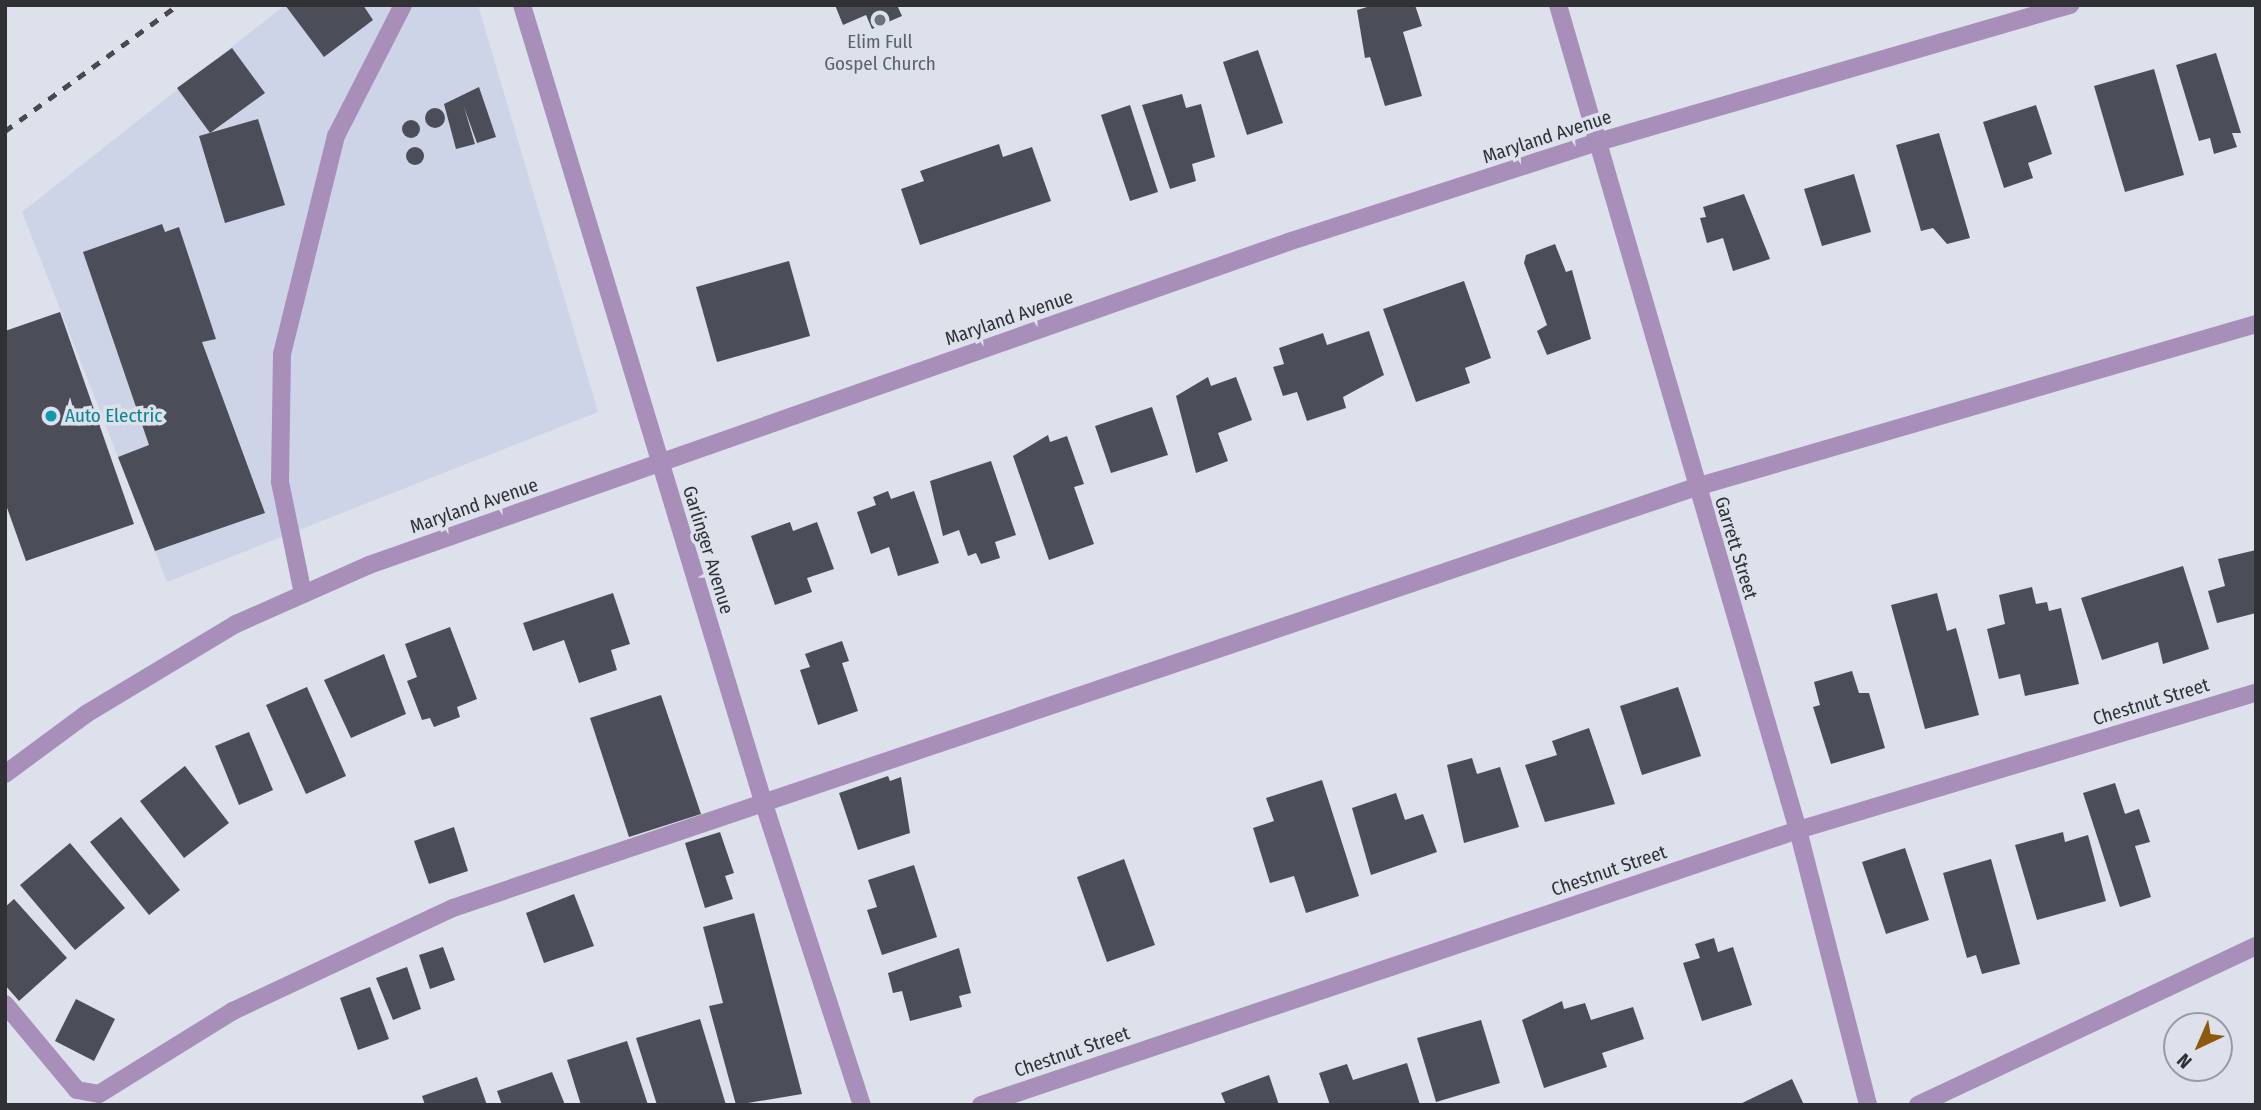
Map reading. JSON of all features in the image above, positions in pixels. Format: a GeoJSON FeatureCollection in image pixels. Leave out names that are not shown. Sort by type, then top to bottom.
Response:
{"type":"FeatureCollection","features":[{"type":"Feature","properties":{"kind":"street"},"geometry":{"type":"LineString","coordinates":[[303,594],[280,482],[282,355],[336,136],[403,5]]}},
{"type":"Feature","properties":{"kind":"street","name":"Garlinger Avenue"},"geometry":{"type":"LineString","coordinates":[[522,5],[763,801],[862,1105]]}},
{"type":"Feature","properties":{"kind":"street","name":"Garrett Street"},"geometry":{"type":"LineString","coordinates":[[1558,5],[1696,487],[1798,830],[1868,1105]]}},
{"type":"Feature","properties":{"kind":"street","name":"Maryland Avenue"},"geometry":{"type":"LineString","coordinates":[[5,774],[113,697],[236,624],[303,594],[659,463],[1289,242],[1598,142],[2071,5]]}},
{"type":"Feature","properties":{"kind":"street"},"geometry":{"type":"LineString","coordinates":[[5,1004],[77,1090],[99,1094],[233,1010],[372,942],[763,801],[1696,487],[2256,324]]}},
{"type":"Feature","properties":{"kind":"street","name":"Chestnut Street"},"geometry":{"type":"LineString","coordinates":[[981,1105],[1798,830],[2256,692]]}},
{"type":"Feature","properties":{"kind":"street"},"geometry":{"type":"LineString","coordinates":[[1918,1105],[2256,946]]}},
{"type":"Feature","properties":{"kind":"shaded area"},"geometry":{"type":"Polygon","coordinates":[[[285,5],[478,5],[598,412],[167,582],[22,212],[285,5]]]}},
{"type":"Feature","properties":{"kind":"building"},"geometry":{"type":"Polygon","coordinates":[[[285,5],[363,5],[373,20],[324,57],[285,5]]]}},
{"type":"Feature","properties":{"kind":"building","name":"Elim Full Gospel Church"},"geometry":{"type":"Polygon","coordinates":[[[835,5],[897,5],[902,16],[872,29],[866,15],[843,25],[835,5]]]}},
{"type":"Feature","properties":{"kind":"building"},"geometry":{"type":"Polygon","coordinates":[[[1374,5],[1415,5],[1422,26],[1403,32],[1422,96],[1385,106],[1370,57],[1365,58],[1357,10],[1374,5]]]}},
{"type":"Feature","properties":{"kind":"building"},"geometry":{"type":"Polygon","coordinates":[[[232,48],[265,93],[210,133],[177,88],[232,48]]]}},
{"type":"Feature","properties":{"kind":"building"},"geometry":{"type":"Polygon","coordinates":[[[1258,50],[1283,123],[1247,135],[1223,62],[1258,50]]]}},
{"type":"Feature","properties":{"kind":"building"},"geometry":{"type":"Polygon","coordinates":[[[2216,53],[2241,133],[2232,133],[2237,147],[2214,154],[2210,138],[2199,141],[2176,65],[2216,53]]]}},
{"type":"Feature","properties":{"kind":"building"},"geometry":{"type":"Polygon","coordinates":[[[2154,69],[2184,175],[2125,192],[2094,86],[2154,69]]]}},
{"type":"Feature","properties":{"kind":"building"},"geometry":{"type":"Polygon","coordinates":[[[479,87],[496,137],[477,143],[464,107],[475,144],[456,149],[444,104],[479,87]]]}},
{"type":"Feature","properties":{"kind":"building"},"geometry":{"type":"Polygon","coordinates":[[[1182,94],[1186,108],[1201,104],[1215,157],[1192,164],[1196,181],[1170,189],[1142,105],[1182,94]]]}},
{"type":"Feature","properties":{"kind":"building"},"geometry":{"type":"Polygon","coordinates":[[[1130,105],[1158,192],[1130,201],[1101,115],[1130,105]]]}},
{"type":"Feature","properties":{"kind":"building"},"geometry":{"type":"Polygon","coordinates":[[[2036,105],[2052,154],[2028,163],[2033,178],[2004,188],[1983,122],[2036,105]]]}},
{"type":"Feature","properties":{"kind":"building"},"geometry":{"type":"Polygon","coordinates":[[[435,108],[442,111],[445,118],[442,125],[435,128],[428,125],[425,118],[428,111],[435,108]]]}},
{"type":"Feature","properties":{"kind":"building"},"geometry":{"type":"Polygon","coordinates":[[[258,119],[285,205],[225,223],[199,136],[258,119]]]}},
{"type":"Feature","properties":{"kind":"building"},"geometry":{"type":"Polygon","coordinates":[[[411,120],[419,125],[420,129],[415,137],[411,138],[403,133],[402,129],[407,121],[411,120]]]}},
{"type":"Feature","properties":{"kind":"building"},"geometry":{"type":"Polygon","coordinates":[[[1939,133],[1970,238],[1947,244],[1933,228],[1921,231],[1896,145],[1939,133]]]}},
{"type":"Feature","properties":{"kind":"building"},"geometry":{"type":"Polygon","coordinates":[[[999,144],[1003,157],[1032,147],[1051,201],[920,245],[901,189],[924,181],[920,171],[999,144]]]}},
{"type":"Feature","properties":{"kind":"building"},"geometry":{"type":"Polygon","coordinates":[[[411,147],[419,147],[424,156],[422,163],[411,165],[406,160],[406,152],[411,147]]]}},
{"type":"Feature","properties":{"kind":"building"},"geometry":{"type":"Polygon","coordinates":[[[1854,174],[1871,232],[1822,246],[1804,189],[1854,174]]]}},
{"type":"Feature","properties":{"kind":"building"},"geometry":{"type":"Polygon","coordinates":[[[1744,194],[1770,259],[1733,271],[1723,238],[1707,243],[1700,218],[1706,217],[1703,207],[1744,194]]]}},
{"type":"Feature","properties":{"kind":"building"},"geometry":{"type":"Polygon","coordinates":[[[162,224],[165,232],[179,227],[216,339],[202,342],[265,513],[155,551],[118,457],[149,445],[83,252],[162,224]]]}},
{"type":"Feature","properties":{"kind":"building"},"geometry":{"type":"Polygon","coordinates":[[[1555,244],[1566,272],[1572,270],[1591,339],[1547,355],[1537,331],[1547,325],[1524,263],[1526,255],[1555,244]]]}},
{"type":"Feature","properties":{"kind":"building"},"geometry":{"type":"Polygon","coordinates":[[[789,261],[810,336],[717,362],[696,287],[789,261]]]}},
{"type":"Feature","properties":{"kind":"building"},"geometry":{"type":"Polygon","coordinates":[[[1464,281],[1491,358],[1465,368],[1470,383],[1416,402],[1383,309],[1464,281]]]}},
{"type":"Feature","properties":{"kind":"building","name":"Auto Electric"},"geometry":{"type":"Polygon","coordinates":[[[60,312],[134,524],[26,561],[5,502],[5,331],[60,312]]]}},
{"type":"Feature","properties":{"kind":"building"},"geometry":{"type":"Polygon","coordinates":[[[1369,331],[1384,375],[1343,397],[1346,408],[1307,421],[1297,392],[1283,396],[1273,367],[1284,364],[1279,348],[1323,333],[1327,345],[1369,331]]]}},
{"type":"Feature","properties":{"kind":"building"},"geometry":{"type":"Polygon","coordinates":[[[1208,377],[1211,386],[1236,377],[1252,420],[1218,433],[1228,461],[1196,473],[1176,396],[1208,377]]]}},
{"type":"Feature","properties":{"kind":"building"},"geometry":{"type":"Polygon","coordinates":[[[1152,407],[1168,455],[1111,473],[1095,426],[1152,407]]]}},
{"type":"Feature","properties":{"kind":"building"},"geometry":{"type":"Polygon","coordinates":[[[1048,435],[1050,442],[1067,436],[1084,484],[1074,487],[1094,544],[1049,560],[1013,456],[1048,435]]]}},
{"type":"Feature","properties":{"kind":"building"},"geometry":{"type":"Polygon","coordinates":[[[991,461],[1016,535],[995,542],[1000,558],[981,564],[976,553],[968,556],[959,530],[943,536],[930,481],[991,461]]]}},
{"type":"Feature","properties":{"kind":"building"},"geometry":{"type":"Polygon","coordinates":[[[888,491],[891,499],[914,491],[939,563],[898,576],[889,547],[871,554],[857,512],[876,505],[873,497],[888,491]]]}},
{"type":"Feature","properties":{"kind":"building"},"geometry":{"type":"Polygon","coordinates":[[[790,522],[793,531],[817,522],[834,569],[807,578],[812,592],[775,605],[751,536],[790,522]]]}},
{"type":"Feature","properties":{"kind":"building"},"geometry":{"type":"Polygon","coordinates":[[[2256,550],[2256,613],[2217,623],[2208,591],[2225,586],[2218,559],[2256,550]]]}},
{"type":"Feature","properties":{"kind":"building"},"geometry":{"type":"Polygon","coordinates":[[[2183,566],[2209,649],[2163,664],[2158,642],[2102,660],[2081,598],[2183,566]]]}},
{"type":"Feature","properties":{"kind":"building"},"geometry":{"type":"Polygon","coordinates":[[[2032,587],[2036,604],[2047,602],[2049,611],[2061,608],[2079,684],[2025,696],[2020,674],[1999,679],[1987,629],[2005,624],[1999,595],[2032,587]]]}},
{"type":"Feature","properties":{"kind":"building"},"geometry":{"type":"Polygon","coordinates":[[[613,593],[630,644],[611,650],[617,670],[579,683],[564,640],[533,651],[523,623],[613,593]]]}},
{"type":"Feature","properties":{"kind":"building"},"geometry":{"type":"Polygon","coordinates":[[[1937,593],[1947,631],[1956,628],[1979,715],[1925,729],[1891,605],[1937,593]]]}},
{"type":"Feature","properties":{"kind":"building"},"geometry":{"type":"Polygon","coordinates":[[[450,627],[477,699],[457,707],[460,717],[434,727],[430,718],[422,720],[407,681],[417,677],[405,644],[450,627]]]}},
{"type":"Feature","properties":{"kind":"building"},"geometry":{"type":"Polygon","coordinates":[[[842,641],[849,661],[842,663],[858,711],[818,725],[800,670],[810,667],[805,654],[842,641]]]}},
{"type":"Feature","properties":{"kind":"building"},"geometry":{"type":"Polygon","coordinates":[[[384,654],[406,714],[351,738],[324,680],[384,654]]]}},
{"type":"Feature","properties":{"kind":"building"},"geometry":{"type":"Polygon","coordinates":[[[1852,671],[1859,693],[1869,693],[1885,748],[1831,764],[1813,707],[1820,705],[1814,682],[1852,671]]]}},
{"type":"Feature","properties":{"kind":"building"},"geometry":{"type":"Polygon","coordinates":[[[307,687],[346,776],[306,794],[266,705],[307,687]]]}},
{"type":"Feature","properties":{"kind":"building"},"geometry":{"type":"Polygon","coordinates":[[[1678,687],[1701,756],[1642,775],[1620,706],[1678,687]]]}},
{"type":"Feature","properties":{"kind":"building"},"geometry":{"type":"Polygon","coordinates":[[[661,695],[701,814],[629,837],[590,718],[661,695]]]}},
{"type":"Feature","properties":{"kind":"building"},"geometry":{"type":"Polygon","coordinates":[[[1589,728],[1615,804],[1545,822],[1525,765],[1557,755],[1552,741],[1589,728]]]}},
{"type":"Feature","properties":{"kind":"building"},"geometry":{"type":"Polygon","coordinates":[[[249,732],[273,790],[239,805],[215,746],[249,732]]]}},
{"type":"Feature","properties":{"kind":"building"},"geometry":{"type":"Polygon","coordinates":[[[1472,758],[1477,774],[1500,767],[1519,827],[1464,843],[1447,765],[1472,758]]]}},
{"type":"Feature","properties":{"kind":"building"},"geometry":{"type":"Polygon","coordinates":[[[185,766],[229,823],[184,858],[140,801],[185,766]]]}},
{"type":"Feature","properties":{"kind":"building"},"geometry":{"type":"Polygon","coordinates":[[[888,776],[890,781],[901,777],[910,833],[858,850],[839,793],[888,776]]]}},
{"type":"Feature","properties":{"kind":"building"},"geometry":{"type":"Polygon","coordinates":[[[1322,780],[1359,896],[1306,913],[1294,876],[1270,883],[1253,828],[1274,821],[1266,798],[1322,780]]]}},
{"type":"Feature","properties":{"kind":"building"},"geometry":{"type":"Polygon","coordinates":[[[2115,783],[2125,814],[2139,809],[2150,842],[2135,846],[2151,897],[2120,907],[2083,793],[2115,783]]]}},
{"type":"Feature","properties":{"kind":"building"},"geometry":{"type":"Polygon","coordinates":[[[1396,793],[1405,820],[1423,814],[1437,852],[1371,875],[1352,808],[1396,793]]]}},
{"type":"Feature","properties":{"kind":"building"},"geometry":{"type":"Polygon","coordinates":[[[121,817],[180,890],[149,915],[90,842],[121,817]]]}},
{"type":"Feature","properties":{"kind":"building"},"geometry":{"type":"Polygon","coordinates":[[[454,827],[468,871],[429,884],[414,841],[454,827]]]}},
{"type":"Feature","properties":{"kind":"building"},"geometry":{"type":"Polygon","coordinates":[[[720,832],[734,873],[725,876],[733,899],[705,908],[685,843],[720,832]]]}},
{"type":"Feature","properties":{"kind":"building"},"geometry":{"type":"Polygon","coordinates":[[[2063,832],[2065,842],[2088,835],[2106,901],[2037,920],[2015,845],[2063,832]]]}},
{"type":"Feature","properties":{"kind":"building"},"geometry":{"type":"Polygon","coordinates":[[[70,843],[125,908],[75,950],[20,885],[70,843]]]}},
{"type":"Feature","properties":{"kind":"building"},"geometry":{"type":"Polygon","coordinates":[[[1905,848],[1929,920],[1886,934],[1862,862],[1905,848]]]}},
{"type":"Feature","properties":{"kind":"building"},"geometry":{"type":"Polygon","coordinates":[[[1124,859],[1155,945],[1107,962],[1077,877],[1124,859]]]}},
{"type":"Feature","properties":{"kind":"building"},"geometry":{"type":"Polygon","coordinates":[[[1991,859],[2020,964],[1982,974],[1976,955],[1967,958],[1943,873],[1991,859]]]}},
{"type":"Feature","properties":{"kind":"building"},"geometry":{"type":"Polygon","coordinates":[[[914,865],[937,937],[882,955],[867,910],[877,907],[868,880],[914,865]]]}},
{"type":"Feature","properties":{"kind":"building"},"geometry":{"type":"Polygon","coordinates":[[[574,894],[594,946],[544,963],[526,913],[574,894]]]}},
{"type":"Feature","properties":{"kind":"building"},"geometry":{"type":"Polygon","coordinates":[[[14,899],[67,958],[19,1001],[5,985],[5,907],[14,899]]]}},
{"type":"Feature","properties":{"kind":"building"},"geometry":{"type":"Polygon","coordinates":[[[754,913],[802,1094],[736,1105],[709,1006],[723,1003],[703,927],[754,913]]]}},
{"type":"Feature","properties":{"kind":"building"},"geometry":{"type":"Polygon","coordinates":[[[1714,938],[1718,952],[1733,947],[1752,1005],[1702,1021],[1683,963],[1700,958],[1695,944],[1714,938]]]}},
{"type":"Feature","properties":{"kind":"building"},"geometry":{"type":"Polygon","coordinates":[[[443,947],[455,980],[430,989],[419,955],[443,947]]]}},
{"type":"Feature","properties":{"kind":"building"},"geometry":{"type":"Polygon","coordinates":[[[959,948],[971,993],[959,996],[962,1007],[910,1021],[902,991],[893,993],[888,973],[959,948]]]}},
{"type":"Feature","properties":{"kind":"building"},"geometry":{"type":"Polygon","coordinates":[[[407,967],[421,1009],[393,1020],[376,978],[407,967]]]}},
{"type":"Feature","properties":{"kind":"building"},"geometry":{"type":"Polygon","coordinates":[[[370,987],[389,1039],[358,1050],[340,998],[370,987]]]}},
{"type":"Feature","properties":{"kind":"building"},"geometry":{"type":"Polygon","coordinates":[[[76,999],[115,1019],[94,1061],[55,1041],[76,999]]]}},
{"type":"Feature","properties":{"kind":"building"},"geometry":{"type":"Polygon","coordinates":[[[1562,1001],[1564,1009],[1585,1003],[1591,1020],[1633,1007],[1644,1039],[1602,1053],[1607,1067],[1544,1088],[1522,1020],[1562,1001]]]}},
{"type":"Feature","properties":{"kind":"building"},"geometry":{"type":"Polygon","coordinates":[[[700,1019],[726,1105],[657,1105],[636,1038],[700,1019]]]}},
{"type":"Feature","properties":{"kind":"building"},"geometry":{"type":"Polygon","coordinates":[[[1481,1020],[1500,1083],[1436,1102],[1417,1038],[1481,1020]]]}},
{"type":"Feature","properties":{"kind":"building"},"geometry":{"type":"Polygon","coordinates":[[[627,1041],[648,1105],[581,1105],[567,1060],[627,1041]]]}},
{"type":"Feature","properties":{"kind":"building"},"geometry":{"type":"Polygon","coordinates":[[[1407,1063],[1420,1105],[1330,1105],[1319,1073],[1347,1064],[1353,1080],[1407,1063]]]}},
{"type":"Feature","properties":{"kind":"building"},"geometry":{"type":"Polygon","coordinates":[[[552,1072],[565,1105],[502,1105],[497,1091],[552,1072]]]}},
{"type":"Feature","properties":{"kind":"building"},"geometry":{"type":"Polygon","coordinates":[[[1269,1075],[1279,1105],[1226,1105],[1221,1093],[1269,1075]]]}},
{"type":"Feature","properties":{"kind":"building"},"geometry":{"type":"Polygon","coordinates":[[[477,1077],[487,1105],[425,1105],[422,1096],[477,1077]]]}},
{"type":"Feature","properties":{"kind":"building"},"geometry":{"type":"Polygon","coordinates":[[[1792,1079],[1804,1105],[1738,1105],[1792,1079]]]}},
{"type":"Feature","properties":{"kind":"railway"},"geometry":{"type":"LineString","coordinates":[[5,131],[178,5]]}},
{"type":"Feature","properties":{"kind":"place","name":"Elim Full Gospel Church"},"geometry":{"type":"Point","coordinates":[880,20]}},
{"type":"Feature","properties":{"kind":"place","name":"Auto Electric"},"geometry":{"type":"Point","coordinates":[51,416]}}]}
